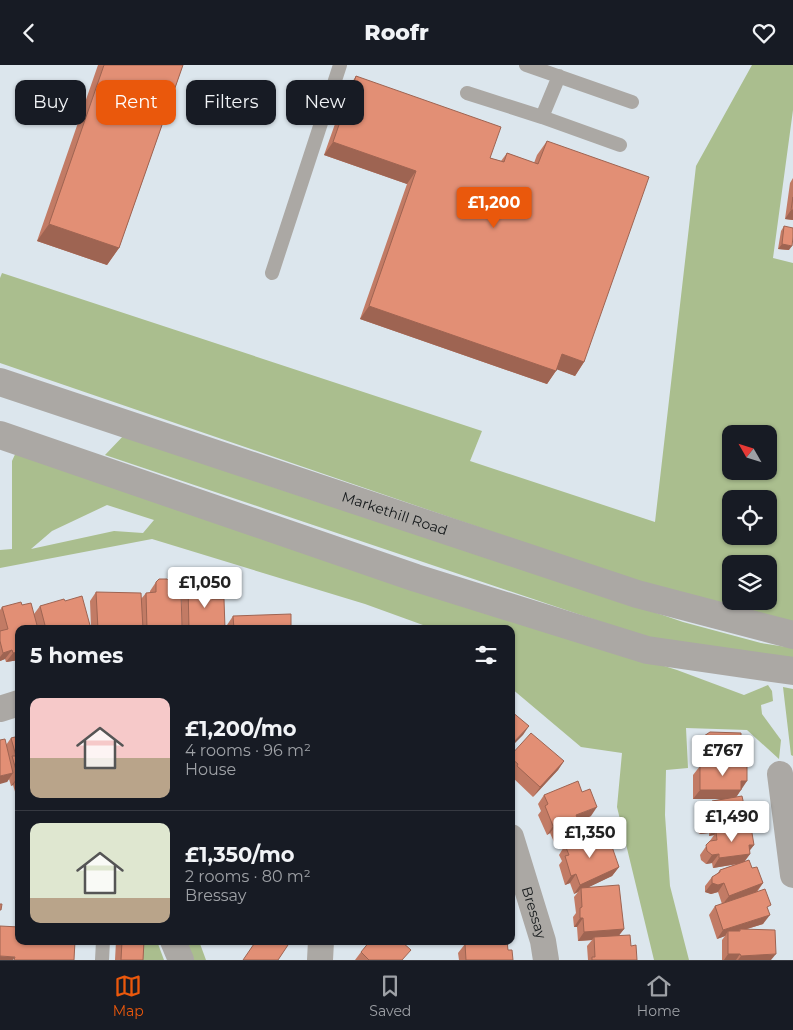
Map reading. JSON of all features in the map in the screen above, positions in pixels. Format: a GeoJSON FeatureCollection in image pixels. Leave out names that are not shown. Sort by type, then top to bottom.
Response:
{"type":"FeatureCollection","features":[{"type":"Feature","properties":{"kind":"street","name":"Markethill Road"},"geometry":{"type":"LineString","coordinates":[[0,383],[637,595],[793,635]]}},
{"type":"Feature","properties":{"kind":"street"},"geometry":{"type":"LineString","coordinates":[[0,435],[416,578],[647,650],[793,671]]}},
{"type":"Feature","properties":{"kind":"street"},"geometry":{"type":"LineString","coordinates":[[0,709],[15,704]]}},
{"type":"Feature","properties":{"kind":"street"},"geometry":{"type":"LineString","coordinates":[[780,774],[790,830],[793,875]]}},
{"type":"Feature","properties":{"kind":"street","name":"Bressay"},"geometry":{"type":"LineString","coordinates":[[515,850],[540,932],[546,960]]}},
{"type":"Feature","properties":{"kind":"street"},"geometry":{"type":"LineString","coordinates":[[175,945],[181,960]]}},
{"type":"Feature","properties":{"kind":"street"},"geometry":{"type":"LineString","coordinates":[[320,960],[321,945]]}},
{"type":"Feature","properties":{"kind":"lane"},"geometry":{"type":"LineString","coordinates":[[272,273],[340,65]]}},
{"type":"Feature","properties":{"kind":"lane"},"geometry":{"type":"LineString","coordinates":[[526,65],[632,102]]}},
{"type":"Feature","properties":{"kind":"lane"},"geometry":{"type":"LineString","coordinates":[[542,117],[559,77]]}},
{"type":"Feature","properties":{"kind":"lane"},"geometry":{"type":"LineString","coordinates":[[467,93],[620,145]]}},
{"type":"Feature","properties":{"kind":"lane"},"geometry":{"type":"LineString","coordinates":[[102,960],[103,945]]}},
{"type":"Feature","properties":{"kind":"green space"},"geometry":{"type":"Polygon","coordinates":[[[752,65],[793,65],[793,110],[773,258],[793,263],[793,622],[744,610],[777,610],[777,555],[722,555],[722,605],[662,590],[0,363],[0,278],[2,273],[482,431],[470,461],[655,522],[696,166],[752,65]]]}},
{"type":"Feature","properties":{"kind":"green space"},"geometry":{"type":"Polygon","coordinates":[[[127,432],[683,622],[761,643],[793,648],[793,662],[649,638],[105,455],[127,432]]]}},
{"type":"Feature","properties":{"kind":"green space"},"geometry":{"type":"Polygon","coordinates":[[[17,450],[507,617],[677,670],[744,695],[768,685],[772,691],[773,701],[761,705],[762,714],[781,740],[779,759],[747,730],[686,728],[688,768],[666,770],[665,815],[670,886],[689,960],[654,960],[617,807],[622,753],[581,747],[515,691],[515,625],[423,625],[365,604],[152,539],[0,568],[0,550],[12,549],[12,461],[17,450]],[[107,505],[52,531],[31,549],[114,531],[143,533],[154,520],[107,505]]]}},
{"type":"Feature","properties":{"kind":"green space"},"geometry":{"type":"Polygon","coordinates":[[[783,687],[793,689],[793,756],[791,755],[783,687]]]}},
{"type":"Feature","properties":{"kind":"green space"},"geometry":{"type":"Polygon","coordinates":[[[138,945],[158,945],[164,960],[137,960],[138,945]]]}},
{"type":"Feature","properties":{"kind":"green space"},"geometry":{"type":"Polygon","coordinates":[[[188,945],[200,945],[206,960],[194,960],[188,945]]]}},
{"type":"Feature","properties":{"kind":"building"},"geometry":{"type":"Polygon","coordinates":[[[104,65],[183,65],[176,85],[176,80],[99,80],[104,65]]]}},
{"type":"Feature","properties":{"kind":"building"},"geometry":{"type":"Polygon","coordinates":[[[356,76],[501,127],[490,158],[504,162],[507,153],[538,164],[547,141],[649,177],[584,362],[562,354],[556,371],[369,306],[416,171],[333,142],[339,125],[364,125],[364,80],[355,80],[356,76]]]}},
{"type":"Feature","properties":{"kind":"building"},"geometry":{"type":"Polygon","coordinates":[[[96,88],[96,125],[162,125],[119,248],[49,224],[83,125],[86,125],[86,117],[96,88]]]}},
{"type":"Feature","properties":{"kind":"building"},"geometry":{"type":"Polygon","coordinates":[[[784,226],[793,228],[792,246],[782,244],[784,226]]]}},
{"type":"Feature","properties":{"kind":"building"},"geometry":{"type":"Polygon","coordinates":[[[159,579],[167,579],[169,581],[169,592],[181,591],[182,625],[147,625],[146,593],[156,592],[156,582],[159,579]]]}},
{"type":"Feature","properties":{"kind":"building"},"geometry":{"type":"Polygon","coordinates":[[[212,585],[212,599],[224,599],[225,625],[189,625],[188,586],[212,585]]]}},
{"type":"Feature","properties":{"kind":"building"},"geometry":{"type":"Polygon","coordinates":[[[96,592],[141,593],[143,625],[98,625],[96,592]]]}},
{"type":"Feature","properties":{"kind":"building"},"geometry":{"type":"Polygon","coordinates":[[[82,596],[90,625],[45,625],[40,606],[64,599],[65,601],[82,596]]]}},
{"type":"Feature","properties":{"kind":"building"},"geometry":{"type":"Polygon","coordinates":[[[21,602],[22,605],[31,603],[37,625],[15,625],[15,653],[13,653],[12,650],[3,653],[0,631],[8,629],[2,607],[21,602]]]}},
{"type":"Feature","properties":{"kind":"building"},"geometry":{"type":"Polygon","coordinates":[[[291,614],[291,625],[234,625],[233,616],[291,614]]]}},
{"type":"Feature","properties":{"kind":"building"},"geometry":{"type":"Polygon","coordinates":[[[515,714],[529,726],[515,741],[515,714]]]}},
{"type":"Feature","properties":{"kind":"building"},"geometry":{"type":"Polygon","coordinates":[[[710,732],[741,733],[741,742],[747,742],[746,758],[709,758],[710,746],[705,746],[701,738],[710,732]]]}},
{"type":"Feature","properties":{"kind":"building"},"geometry":{"type":"Polygon","coordinates":[[[531,733],[564,761],[540,787],[517,766],[515,751],[531,733]]]}},
{"type":"Feature","properties":{"kind":"building"},"geometry":{"type":"Polygon","coordinates":[[[15,737],[15,752],[11,738],[15,737]]]}},
{"type":"Feature","properties":{"kind":"building"},"geometry":{"type":"Polygon","coordinates":[[[5,739],[13,773],[0,776],[0,740],[5,739]]]}},
{"type":"Feature","properties":{"kind":"building"},"geometry":{"type":"Polygon","coordinates":[[[12,756],[15,756],[15,766],[12,756]]]}},
{"type":"Feature","properties":{"kind":"building"},"geometry":{"type":"Polygon","coordinates":[[[709,764],[747,765],[747,781],[741,781],[741,790],[700,790],[700,766],[709,766],[709,764]]]}},
{"type":"Feature","properties":{"kind":"building"},"geometry":{"type":"Polygon","coordinates":[[[578,781],[582,792],[590,789],[597,807],[576,815],[580,824],[560,833],[557,824],[553,826],[545,806],[548,804],[544,795],[578,781]]]}},
{"type":"Feature","properties":{"kind":"building"},"geometry":{"type":"Polygon","coordinates":[[[742,796],[744,805],[748,804],[751,822],[715,827],[715,824],[707,825],[703,822],[702,817],[705,813],[713,811],[712,801],[742,796]]]}},
{"type":"Feature","properties":{"kind":"building"},"geometry":{"type":"Polygon","coordinates":[[[751,827],[754,845],[749,845],[750,854],[719,858],[719,854],[712,855],[707,851],[706,845],[710,841],[717,840],[716,832],[751,827]]]}},
{"type":"Feature","properties":{"kind":"building"},"geometry":{"type":"Polygon","coordinates":[[[585,837],[589,847],[609,838],[619,867],[580,885],[576,874],[571,876],[565,856],[569,855],[565,845],[585,837]]]}},
{"type":"Feature","properties":{"kind":"building"},"geometry":{"type":"Polygon","coordinates":[[[749,860],[752,868],[757,867],[763,883],[729,896],[724,883],[718,885],[712,883],[712,877],[720,872],[720,870],[749,860]]]}},
{"type":"Feature","properties":{"kind":"building"},"geometry":{"type":"Polygon","coordinates":[[[619,885],[624,929],[584,932],[583,918],[580,918],[580,908],[582,907],[581,888],[619,885]]]}},
{"type":"Feature","properties":{"kind":"building"},"geometry":{"type":"Polygon","coordinates":[[[765,889],[771,905],[767,907],[770,915],[723,930],[715,906],[765,889]]]}},
{"type":"Feature","properties":{"kind":"building"},"geometry":{"type":"Polygon","coordinates":[[[0,926],[15,927],[15,945],[75,945],[74,960],[14,960],[15,957],[0,956],[0,926]]]}},
{"type":"Feature","properties":{"kind":"building"},"geometry":{"type":"Polygon","coordinates":[[[740,929],[775,930],[776,954],[741,956],[740,954],[728,954],[728,931],[740,931],[740,929]]]}},
{"type":"Feature","properties":{"kind":"building"},"geometry":{"type":"Polygon","coordinates":[[[630,935],[631,946],[636,945],[637,960],[592,960],[592,957],[595,957],[594,937],[630,935]]]}},
{"type":"Feature","properties":{"kind":"building"},"geometry":{"type":"Polygon","coordinates":[[[122,945],[144,945],[143,960],[121,960],[122,945]]]}},
{"type":"Feature","properties":{"kind":"building"},"geometry":{"type":"Polygon","coordinates":[[[253,945],[288,945],[278,960],[243,960],[253,945]]]}},
{"type":"Feature","properties":{"kind":"building"},"geometry":{"type":"Polygon","coordinates":[[[367,945],[405,945],[411,950],[402,960],[369,960],[361,952],[367,945]]]}},
{"type":"Feature","properties":{"kind":"building"},"geometry":{"type":"Polygon","coordinates":[[[465,945],[507,945],[508,950],[512,950],[513,960],[466,960],[465,945]]]}}]}
